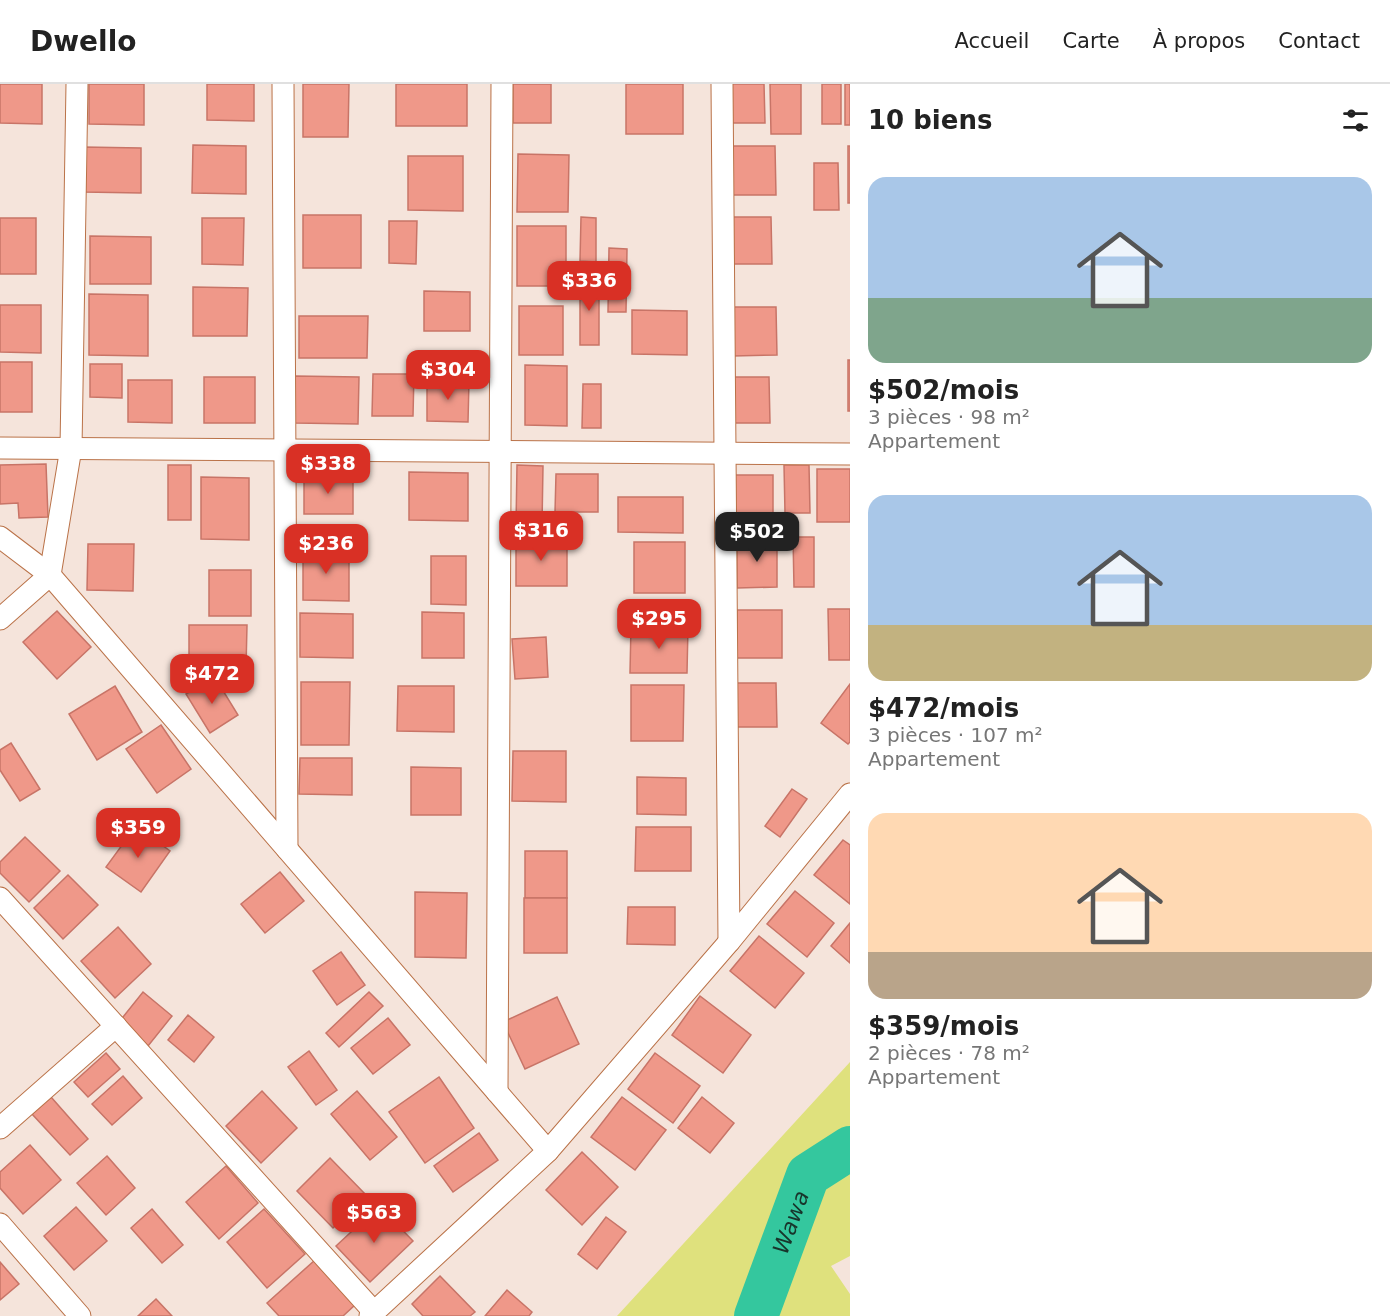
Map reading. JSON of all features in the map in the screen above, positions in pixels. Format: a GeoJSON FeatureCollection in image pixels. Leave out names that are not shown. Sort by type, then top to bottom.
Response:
{"type":"FeatureCollection","features":[{"type":"Feature","properties":{"kind":"street"},"geometry":{"type":"LineString","coordinates":[[0,619],[50,575],[71,448],[77,84]]}},
{"type":"Feature","properties":{"kind":"street"},"geometry":{"type":"LineString","coordinates":[[283,84],[287,849]]}},
{"type":"Feature","properties":{"kind":"street"},"geometry":{"type":"LineString","coordinates":[[497,1092],[502,84]]}},
{"type":"Feature","properties":{"kind":"street"},"geometry":{"type":"LineString","coordinates":[[722,84],[729,942]]}},
{"type":"Feature","properties":{"kind":"street"},"geometry":{"type":"LineString","coordinates":[[0,448],[850,454]]}},
{"type":"Feature","properties":{"kind":"street"},"geometry":{"type":"LineString","coordinates":[[0,537],[50,575],[548,1151]]}},
{"type":"Feature","properties":{"kind":"street"},"geometry":{"type":"LineString","coordinates":[[0,898],[372,1314],[548,1151],[729,942],[850,794]]}},
{"type":"Feature","properties":{"kind":"street"},"geometry":{"type":"LineString","coordinates":[[0,1128],[116,1026]]}},
{"type":"Feature","properties":{"kind":"street"},"geometry":{"type":"LineString","coordinates":[[0,1224],[80,1316]]}},
{"type":"Feature","properties":{"kind":"shaded area"},"geometry":{"type":"Polygon","coordinates":[[[850,1062],[850,1256],[831,1266],[850,1294],[850,1316],[617,1316],[850,1062]]]}},
{"type":"Feature","properties":{"kind":"building"},"geometry":{"type":"Polygon","coordinates":[[[0,84],[42,84],[42,124],[0,123],[0,84]]]}},
{"type":"Feature","properties":{"kind":"building"},"geometry":{"type":"Polygon","coordinates":[[[89,84],[144,84],[144,125],[89,124],[89,84]]]}},
{"type":"Feature","properties":{"kind":"building"},"geometry":{"type":"Polygon","coordinates":[[[207,84],[254,84],[254,121],[207,120],[207,84]]]}},
{"type":"Feature","properties":{"kind":"building"},"geometry":{"type":"Polygon","coordinates":[[[303,84],[349,84],[348,137],[303,137],[303,84]]]}},
{"type":"Feature","properties":{"kind":"building"},"geometry":{"type":"Polygon","coordinates":[[[396,84],[467,84],[467,126],[396,126],[396,84]]]}},
{"type":"Feature","properties":{"kind":"building"},"geometry":{"type":"Polygon","coordinates":[[[513,84],[551,84],[551,123],[513,123],[513,84]]]}},
{"type":"Feature","properties":{"kind":"building"},"geometry":{"type":"Polygon","coordinates":[[[626,84],[683,84],[683,134],[626,134],[626,84]]]}},
{"type":"Feature","properties":{"kind":"building"},"geometry":{"type":"Polygon","coordinates":[[[731,84],[764,84],[765,123],[731,123],[731,84]]]}},
{"type":"Feature","properties":{"kind":"building"},"geometry":{"type":"Polygon","coordinates":[[[770,84],[801,84],[801,134],[771,134],[770,84]]]}},
{"type":"Feature","properties":{"kind":"building"},"geometry":{"type":"Polygon","coordinates":[[[822,84],[841,84],[841,124],[822,124],[822,84]]]}},
{"type":"Feature","properties":{"kind":"building"},"geometry":{"type":"Polygon","coordinates":[[[845,84],[850,84],[850,125],[845,125],[845,84]]]}},
{"type":"Feature","properties":{"kind":"building"},"geometry":{"type":"Polygon","coordinates":[[[193,145],[246,146],[246,194],[192,193],[193,145]]]}},
{"type":"Feature","properties":{"kind":"building"},"geometry":{"type":"Polygon","coordinates":[[[731,146],[775,146],[776,195],[731,195],[731,146]]]}},
{"type":"Feature","properties":{"kind":"building"},"geometry":{"type":"Polygon","coordinates":[[[848,146],[850,146],[850,203],[848,203],[848,146]]]}},
{"type":"Feature","properties":{"kind":"building"},"geometry":{"type":"Polygon","coordinates":[[[83,147],[141,148],[141,193],[83,192],[83,147]]]}},
{"type":"Feature","properties":{"kind":"building"},"geometry":{"type":"Polygon","coordinates":[[[518,154],[569,155],[568,212],[517,212],[518,154]]]}},
{"type":"Feature","properties":{"kind":"building"},"geometry":{"type":"Polygon","coordinates":[[[408,156],[463,156],[463,211],[408,210],[408,156]]]}},
{"type":"Feature","properties":{"kind":"building"},"geometry":{"type":"Polygon","coordinates":[[[814,163],[838,163],[839,210],[814,210],[814,163]]]}},
{"type":"Feature","properties":{"kind":"building"},"geometry":{"type":"Polygon","coordinates":[[[303,215],[361,215],[361,268],[303,268],[303,215]]]}},
{"type":"Feature","properties":{"kind":"building"},"geometry":{"type":"Polygon","coordinates":[[[581,217],[596,218],[596,262],[580,261],[581,217]]]}},
{"type":"Feature","properties":{"kind":"building"},"geometry":{"type":"Polygon","coordinates":[[[731,217],[771,217],[772,264],[732,264],[731,217]]]}},
{"type":"Feature","properties":{"kind":"building"},"geometry":{"type":"Polygon","coordinates":[[[0,218],[36,218],[36,274],[0,274],[0,218]]]}},
{"type":"Feature","properties":{"kind":"building"},"geometry":{"type":"Polygon","coordinates":[[[202,218],[244,218],[243,265],[202,264],[202,218]]]}},
{"type":"Feature","properties":{"kind":"building"},"geometry":{"type":"Polygon","coordinates":[[[389,221],[417,221],[416,264],[389,263],[389,221]]]}},
{"type":"Feature","properties":{"kind":"building"},"geometry":{"type":"Polygon","coordinates":[[[517,226],[566,226],[566,286],[517,286],[517,226]]]}},
{"type":"Feature","properties":{"kind":"building"},"geometry":{"type":"Polygon","coordinates":[[[90,236],[151,237],[151,284],[90,284],[90,236]]]}},
{"type":"Feature","properties":{"kind":"building"},"geometry":{"type":"Polygon","coordinates":[[[609,248],[627,249],[626,312],[608,312],[609,248]]]}},
{"type":"Feature","properties":{"kind":"building"},"geometry":{"type":"Polygon","coordinates":[[[580,279],[599,280],[599,345],[580,345],[580,279]]]}},
{"type":"Feature","properties":{"kind":"building"},"geometry":{"type":"Polygon","coordinates":[[[193,287],[248,288],[247,336],[193,336],[193,287]]]}},
{"type":"Feature","properties":{"kind":"building"},"geometry":{"type":"Polygon","coordinates":[[[424,291],[470,292],[470,331],[424,331],[424,291]]]}},
{"type":"Feature","properties":{"kind":"building"},"geometry":{"type":"Polygon","coordinates":[[[89,294],[148,295],[148,356],[89,355],[89,294]]]}},
{"type":"Feature","properties":{"kind":"building"},"geometry":{"type":"Polygon","coordinates":[[[0,305],[41,305],[41,353],[0,352],[0,305]]]}},
{"type":"Feature","properties":{"kind":"building"},"geometry":{"type":"Polygon","coordinates":[[[519,306],[563,306],[563,355],[519,355],[519,306]]]}},
{"type":"Feature","properties":{"kind":"building"},"geometry":{"type":"Polygon","coordinates":[[[732,307],[776,307],[777,355],[733,356],[732,307]]]}},
{"type":"Feature","properties":{"kind":"building"},"geometry":{"type":"Polygon","coordinates":[[[632,310],[687,311],[687,355],[632,354],[632,310]]]}},
{"type":"Feature","properties":{"kind":"building"},"geometry":{"type":"Polygon","coordinates":[[[299,316],[368,316],[367,358],[299,358],[299,316]]]}},
{"type":"Feature","properties":{"kind":"building"},"geometry":{"type":"Polygon","coordinates":[[[848,360],[850,360],[850,411],[848,411],[848,360]]]}},
{"type":"Feature","properties":{"kind":"building"},"geometry":{"type":"Polygon","coordinates":[[[0,362],[32,362],[32,412],[0,412],[0,362]]]}},
{"type":"Feature","properties":{"kind":"building"},"geometry":{"type":"Polygon","coordinates":[[[90,364],[122,364],[122,398],[90,397],[90,364]]]}},
{"type":"Feature","properties":{"kind":"building"},"geometry":{"type":"Polygon","coordinates":[[[525,365],[567,366],[567,426],[525,425],[525,365]]]}},
{"type":"Feature","properties":{"kind":"building"},"geometry":{"type":"Polygon","coordinates":[[[373,374],[414,374],[413,416],[372,416],[373,374]]]}},
{"type":"Feature","properties":{"kind":"building"},"geometry":{"type":"Polygon","coordinates":[[[295,376],[359,377],[358,424],[295,423],[295,376]]]}},
{"type":"Feature","properties":{"kind":"building"},"geometry":{"type":"Polygon","coordinates":[[[204,377],[255,377],[255,423],[204,423],[204,377]]]}},
{"type":"Feature","properties":{"kind":"building"},"geometry":{"type":"Polygon","coordinates":[[[732,377],[769,377],[770,423],[733,423],[732,377]]]}},
{"type":"Feature","properties":{"kind":"building"},"geometry":{"type":"Polygon","coordinates":[[[128,380],[172,380],[172,423],[128,422],[128,380]]]}},
{"type":"Feature","properties":{"kind":"building"},"geometry":{"type":"Polygon","coordinates":[[[427,381],[469,381],[468,422],[427,421],[427,381]]]}},
{"type":"Feature","properties":{"kind":"building"},"geometry":{"type":"Polygon","coordinates":[[[583,384],[601,384],[601,428],[582,428],[583,384]]]}},
{"type":"Feature","properties":{"kind":"building"},"geometry":{"type":"Polygon","coordinates":[[[46,464],[48,517],[19,518],[18,503],[0,504],[0,465],[46,464]]]}},
{"type":"Feature","properties":{"kind":"building"},"geometry":{"type":"Polygon","coordinates":[[[168,465],[191,465],[191,520],[168,520],[168,465]]]}},
{"type":"Feature","properties":{"kind":"building"},"geometry":{"type":"Polygon","coordinates":[[[517,465],[543,466],[542,525],[516,525],[517,465]]]}},
{"type":"Feature","properties":{"kind":"building"},"geometry":{"type":"Polygon","coordinates":[[[784,465],[809,465],[810,513],[785,513],[784,465]]]}},
{"type":"Feature","properties":{"kind":"building"},"geometry":{"type":"Polygon","coordinates":[[[817,469],[850,469],[850,522],[817,522],[817,469]]]}},
{"type":"Feature","properties":{"kind":"building"},"geometry":{"type":"Polygon","coordinates":[[[409,472],[468,473],[468,521],[409,520],[409,472]]]}},
{"type":"Feature","properties":{"kind":"building"},"geometry":{"type":"Polygon","coordinates":[[[556,474],[598,474],[598,512],[555,512],[556,474]]]}},
{"type":"Feature","properties":{"kind":"building"},"geometry":{"type":"Polygon","coordinates":[[[304,475],[353,476],[353,514],[304,514],[304,475]]]}},
{"type":"Feature","properties":{"kind":"building"},"geometry":{"type":"Polygon","coordinates":[[[731,475],[773,475],[773,514],[731,514],[731,475]]]}},
{"type":"Feature","properties":{"kind":"building"},"geometry":{"type":"Polygon","coordinates":[[[201,477],[249,478],[249,540],[201,539],[201,477]]]}},
{"type":"Feature","properties":{"kind":"building"},"geometry":{"type":"Polygon","coordinates":[[[618,497],[683,497],[683,533],[618,532],[618,497]]]}},
{"type":"Feature","properties":{"kind":"building"},"geometry":{"type":"Polygon","coordinates":[[[516,537],[567,538],[567,586],[516,586],[516,537]]]}},
{"type":"Feature","properties":{"kind":"building"},"geometry":{"type":"Polygon","coordinates":[[[793,537],[814,537],[814,587],[794,587],[793,537]]]}},
{"type":"Feature","properties":{"kind":"building"},"geometry":{"type":"Polygon","coordinates":[[[737,539],[777,539],[777,587],[737,588],[737,539]]]}},
{"type":"Feature","properties":{"kind":"building"},"geometry":{"type":"Polygon","coordinates":[[[634,542],[685,542],[685,593],[634,593],[634,542]]]}},
{"type":"Feature","properties":{"kind":"building"},"geometry":{"type":"Polygon","coordinates":[[[88,544],[134,544],[133,591],[87,590],[88,544]]]}},
{"type":"Feature","properties":{"kind":"building"},"geometry":{"type":"Polygon","coordinates":[[[303,549],[349,550],[349,601],[303,600],[303,549]]]}},
{"type":"Feature","properties":{"kind":"building"},"geometry":{"type":"Polygon","coordinates":[[[431,556],[466,556],[466,605],[431,604],[431,556]]]}},
{"type":"Feature","properties":{"kind":"building"},"geometry":{"type":"Polygon","coordinates":[[[209,570],[251,570],[251,616],[209,616],[209,570]]]}},
{"type":"Feature","properties":{"kind":"building"},"geometry":{"type":"Polygon","coordinates":[[[828,609],[850,609],[850,660],[829,660],[828,609]]]}},
{"type":"Feature","properties":{"kind":"building"},"geometry":{"type":"Polygon","coordinates":[[[737,610],[782,610],[782,658],[737,658],[737,610]]]}},
{"type":"Feature","properties":{"kind":"building"},"geometry":{"type":"Polygon","coordinates":[[[57,611],[91,647],[57,679],[23,642],[57,611]]]}},
{"type":"Feature","properties":{"kind":"building"},"geometry":{"type":"Polygon","coordinates":[[[422,612],[464,613],[464,658],[422,658],[422,612]]]}},
{"type":"Feature","properties":{"kind":"building"},"geometry":{"type":"Polygon","coordinates":[[[300,613],[353,614],[353,658],[300,657],[300,613]]]}},
{"type":"Feature","properties":{"kind":"building"},"geometry":{"type":"Polygon","coordinates":[[[189,625],[247,625],[246,668],[189,668],[189,625]]]}},
{"type":"Feature","properties":{"kind":"building"},"geometry":{"type":"Polygon","coordinates":[[[631,626],[688,627],[687,673],[630,673],[631,626]]]}},
{"type":"Feature","properties":{"kind":"building"},"geometry":{"type":"Polygon","coordinates":[[[546,637],[548,677],[515,679],[512,639],[546,637]]]}},
{"type":"Feature","properties":{"kind":"building"},"geometry":{"type":"Polygon","coordinates":[[[214,676],[238,715],[210,733],[186,694],[214,676]]]}},
{"type":"Feature","properties":{"kind":"building"},"geometry":{"type":"Polygon","coordinates":[[[301,682],[350,682],[349,745],[301,745],[301,682]]]}},
{"type":"Feature","properties":{"kind":"building"},"geometry":{"type":"Polygon","coordinates":[[[732,683],[776,683],[777,727],[732,727],[732,683]]]}},
{"type":"Feature","properties":{"kind":"building"},"geometry":{"type":"Polygon","coordinates":[[[850,684],[850,742],[848,744],[821,723],[850,684]]]}},
{"type":"Feature","properties":{"kind":"building"},"geometry":{"type":"Polygon","coordinates":[[[631,685],[684,685],[683,741],[631,741],[631,685]]]}},
{"type":"Feature","properties":{"kind":"building"},"geometry":{"type":"Polygon","coordinates":[[[115,686],[142,732],[97,760],[69,714],[115,686]]]}},
{"type":"Feature","properties":{"kind":"building"},"geometry":{"type":"Polygon","coordinates":[[[398,686],[454,686],[454,732],[397,731],[398,686]]]}},
{"type":"Feature","properties":{"kind":"building"},"geometry":{"type":"Polygon","coordinates":[[[161,725],[191,769],[157,793],[126,749],[161,725]]]}},
{"type":"Feature","properties":{"kind":"building"},"geometry":{"type":"Polygon","coordinates":[[[11,743],[40,789],[20,801],[0,770],[0,750],[11,743]]]}},
{"type":"Feature","properties":{"kind":"building"},"geometry":{"type":"Polygon","coordinates":[[[513,751],[566,751],[566,802],[512,801],[513,751]]]}},
{"type":"Feature","properties":{"kind":"building"},"geometry":{"type":"Polygon","coordinates":[[[300,758],[352,758],[352,795],[299,794],[300,758]]]}},
{"type":"Feature","properties":{"kind":"building"},"geometry":{"type":"Polygon","coordinates":[[[411,767],[461,768],[461,815],[411,815],[411,767]]]}},
{"type":"Feature","properties":{"kind":"building"},"geometry":{"type":"Polygon","coordinates":[[[637,777],[686,778],[686,815],[637,814],[637,777]]]}},
{"type":"Feature","properties":{"kind":"building"},"geometry":{"type":"Polygon","coordinates":[[[792,789],[807,799],[780,837],[765,826],[792,789]]]}},
{"type":"Feature","properties":{"kind":"building"},"geometry":{"type":"Polygon","coordinates":[[[136,826],[170,851],[141,892],[106,867],[136,826]]]}},
{"type":"Feature","properties":{"kind":"building"},"geometry":{"type":"Polygon","coordinates":[[[636,827],[691,827],[691,871],[635,871],[636,827]]]}},
{"type":"Feature","properties":{"kind":"building"},"geometry":{"type":"Polygon","coordinates":[[[25,837],[60,871],[29,902],[0,873],[0,862],[25,837]]]}},
{"type":"Feature","properties":{"kind":"building"},"geometry":{"type":"Polygon","coordinates":[[[843,840],[850,845],[850,904],[814,875],[843,840]]]}},
{"type":"Feature","properties":{"kind":"building"},"geometry":{"type":"Polygon","coordinates":[[[525,851],[567,851],[567,898],[525,898],[525,851]]]}},
{"type":"Feature","properties":{"kind":"building"},"geometry":{"type":"Polygon","coordinates":[[[280,872],[304,901],[265,933],[241,904],[280,872]]]}},
{"type":"Feature","properties":{"kind":"building"},"geometry":{"type":"Polygon","coordinates":[[[68,875],[98,905],[63,939],[34,908],[68,875]]]}},
{"type":"Feature","properties":{"kind":"building"},"geometry":{"type":"Polygon","coordinates":[[[795,891],[834,923],[807,957],[767,924],[795,891]]]}},
{"type":"Feature","properties":{"kind":"building"},"geometry":{"type":"Polygon","coordinates":[[[415,892],[467,893],[466,958],[415,957],[415,892]]]}},
{"type":"Feature","properties":{"kind":"building"},"geometry":{"type":"Polygon","coordinates":[[[524,898],[567,898],[567,953],[524,953],[524,898]]]}},
{"type":"Feature","properties":{"kind":"building"},"geometry":{"type":"Polygon","coordinates":[[[628,907],[675,907],[675,945],[627,944],[628,907]]]}},
{"type":"Feature","properties":{"kind":"building"},"geometry":{"type":"Polygon","coordinates":[[[850,923],[850,963],[831,946],[850,923]]]}},
{"type":"Feature","properties":{"kind":"building"},"geometry":{"type":"Polygon","coordinates":[[[118,927],[151,964],[115,998],[81,961],[118,927]]]}},
{"type":"Feature","properties":{"kind":"building"},"geometry":{"type":"Polygon","coordinates":[[[759,936],[804,973],[775,1008],[730,971],[759,936]]]}},
{"type":"Feature","properties":{"kind":"building"},"geometry":{"type":"Polygon","coordinates":[[[341,952],[365,985],[337,1005],[313,971],[341,952]]]}},
{"type":"Feature","properties":{"kind":"building"},"geometry":{"type":"Polygon","coordinates":[[[143,992],[172,1016],[148,1046],[119,1022],[143,992]]]}},
{"type":"Feature","properties":{"kind":"building"},"geometry":{"type":"Polygon","coordinates":[[[369,992],[383,1006],[339,1047],[326,1033],[369,992]]]}},
{"type":"Feature","properties":{"kind":"building"},"geometry":{"type":"Polygon","coordinates":[[[700,996],[751,1035],[723,1073],[672,1035],[700,996]]]}},
{"type":"Feature","properties":{"kind":"building"},"geometry":{"type":"Polygon","coordinates":[[[557,997],[579,1044],[525,1069],[503,1022],[557,997]]]}},
{"type":"Feature","properties":{"kind":"building"},"geometry":{"type":"Polygon","coordinates":[[[188,1015],[214,1037],[194,1062],[168,1040],[188,1015]]]}},
{"type":"Feature","properties":{"kind":"building"},"geometry":{"type":"Polygon","coordinates":[[[388,1018],[410,1045],[373,1074],[351,1048],[388,1018]]]}},
{"type":"Feature","properties":{"kind":"building"},"geometry":{"type":"Polygon","coordinates":[[[309,1051],[337,1090],[316,1105],[288,1067],[309,1051]]]}},
{"type":"Feature","properties":{"kind":"building"},"geometry":{"type":"Polygon","coordinates":[[[106,1053],[120,1069],[88,1097],[74,1082],[106,1053]]]}},
{"type":"Feature","properties":{"kind":"building"},"geometry":{"type":"Polygon","coordinates":[[[655,1053],[700,1086],[673,1123],[628,1089],[655,1053]]]}},
{"type":"Feature","properties":{"kind":"building"},"geometry":{"type":"Polygon","coordinates":[[[123,1076],[142,1098],[112,1125],[92,1104],[123,1076]]]}},
{"type":"Feature","properties":{"kind":"building"},"geometry":{"type":"Polygon","coordinates":[[[439,1077],[474,1128],[425,1163],[389,1112],[439,1077]]]}},
{"type":"Feature","properties":{"kind":"building"},"geometry":{"type":"Polygon","coordinates":[[[262,1091],[297,1128],[261,1163],[226,1126],[262,1091]]]}},
{"type":"Feature","properties":{"kind":"building"},"geometry":{"type":"Polygon","coordinates":[[[357,1091],[397,1137],[370,1160],[331,1114],[357,1091]]]}},
{"type":"Feature","properties":{"kind":"building"},"geometry":{"type":"Polygon","coordinates":[[[51,1097],[88,1139],[70,1155],[32,1114],[51,1097]]]}},
{"type":"Feature","properties":{"kind":"building"},"geometry":{"type":"Polygon","coordinates":[[[622,1097],[666,1130],[635,1170],[591,1137],[622,1097]]]}},
{"type":"Feature","properties":{"kind":"building"},"geometry":{"type":"Polygon","coordinates":[[[702,1097],[734,1123],[710,1153],[678,1128],[702,1097]]]}},
{"type":"Feature","properties":{"kind":"building"},"geometry":{"type":"Polygon","coordinates":[[[479,1133],[498,1160],[453,1192],[434,1166],[479,1133]]]}},
{"type":"Feature","properties":{"kind":"building"},"geometry":{"type":"Polygon","coordinates":[[[30,1145],[61,1180],[23,1214],[0,1188],[0,1172],[30,1145]]]}},
{"type":"Feature","properties":{"kind":"building"},"geometry":{"type":"Polygon","coordinates":[[[582,1152],[618,1187],[582,1225],[546,1190],[582,1152]]]}},
{"type":"Feature","properties":{"kind":"building"},"geometry":{"type":"Polygon","coordinates":[[[107,1156],[135,1188],[106,1215],[77,1183],[107,1156]]]}},
{"type":"Feature","properties":{"kind":"building"},"geometry":{"type":"Polygon","coordinates":[[[330,1158],[366,1195],[333,1228],[297,1191],[330,1158]]]}},
{"type":"Feature","properties":{"kind":"building"},"geometry":{"type":"Polygon","coordinates":[[[226,1166],[258,1203],[219,1239],[186,1202],[226,1166]]]}},
{"type":"Feature","properties":{"kind":"building"},"geometry":{"type":"Polygon","coordinates":[[[379,1206],[413,1241],[370,1282],[336,1246],[379,1206]]]}},
{"type":"Feature","properties":{"kind":"building"},"geometry":{"type":"Polygon","coordinates":[[[76,1207],[107,1241],[74,1270],[44,1236],[76,1207]]]}},
{"type":"Feature","properties":{"kind":"building"},"geometry":{"type":"Polygon","coordinates":[[[152,1209],[183,1245],[162,1263],[131,1228],[152,1209]]]}},
{"type":"Feature","properties":{"kind":"building"},"geometry":{"type":"Polygon","coordinates":[[[264,1209],[305,1254],[267,1288],[227,1242],[264,1209]]]}},
{"type":"Feature","properties":{"kind":"building"},"geometry":{"type":"Polygon","coordinates":[[[606,1217],[626,1232],[597,1269],[578,1254],[606,1217]]]}},
{"type":"Feature","properties":{"kind":"building"},"geometry":{"type":"Polygon","coordinates":[[[315,1260],[355,1305],[343,1316],[279,1316],[267,1303],[315,1260]]]}},
{"type":"Feature","properties":{"kind":"building"},"geometry":{"type":"Polygon","coordinates":[[[0,1262],[19,1284],[0,1300],[0,1262]]]}},
{"type":"Feature","properties":{"kind":"building"},"geometry":{"type":"Polygon","coordinates":[[[440,1276],[475,1312],[470,1316],[423,1316],[412,1304],[440,1276]]]}},
{"type":"Feature","properties":{"kind":"building"},"geometry":{"type":"Polygon","coordinates":[[[507,1290],[532,1312],[529,1316],[485,1316],[507,1290]]]}},
{"type":"Feature","properties":{"kind":"building"},"geometry":{"type":"Polygon","coordinates":[[[156,1299],[172,1316],[138,1316],[156,1299]]]}},
{"type":"Feature","properties":{"kind":"waterway","name":"Wawa"},"geometry":{"type":"LineString","coordinates":[[756,1316],[808,1175],[850,1148]]}}]}
